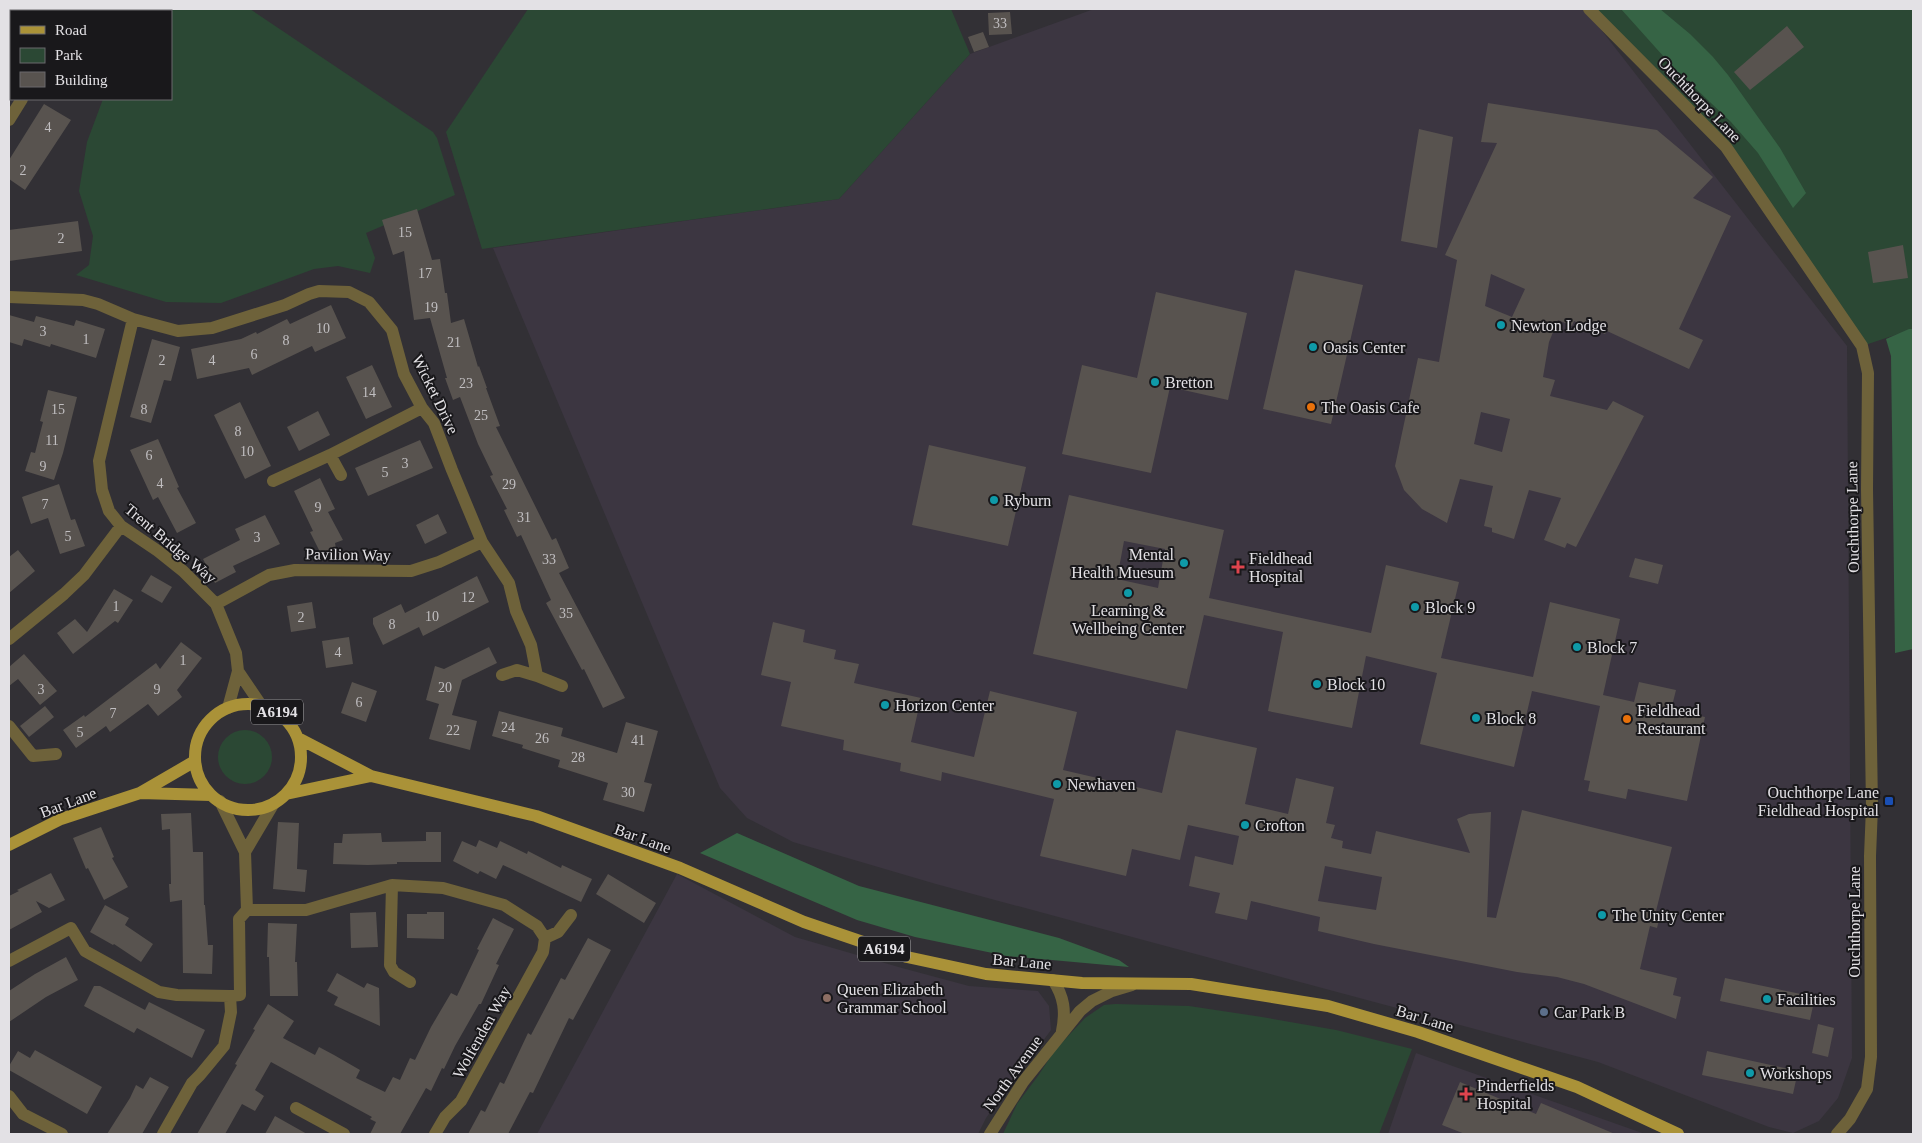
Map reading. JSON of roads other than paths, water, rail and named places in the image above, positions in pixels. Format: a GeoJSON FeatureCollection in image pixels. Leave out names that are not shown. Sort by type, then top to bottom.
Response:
{"type":"FeatureCollection","features":[{"type":"Feature","properties":{"kind":"main road","name":"A6194"},"geometry":{"type":"LineString","coordinates":[[195,761],[197,744],[203,728],[214,716],[228,708],[244,704],[261,705],[274,710],[292,727],[298,738],[302,753],[300,768],[295,782],[286,794],[274,803],[260,809],[245,810],[230,806],[216,798]]}},
{"type":"Feature","properties":{"kind":"main road","name":"Bar Lane"},"geometry":{"type":"LineString","coordinates":[[298,738],[371,776],[536,816],[680,868],[804,922],[907,956],[986,974],[1082,983],[1191,984],[1328,1006],[1418,1032],[1577,1087],[1678,1134]]}},
{"type":"Feature","properties":{"kind":"main road","name":"Bar Lane"},"geometry":{"type":"LineString","coordinates":[[9,845],[61,819],[140,793],[195,761]]}},
{"type":"Feature","properties":{"kind":"main road"},"geometry":{"type":"LineString","coordinates":[[195,761],[201,780],[216,798]]}},
{"type":"Feature","properties":{"kind":"main road","name":"Bar Lane"},"geometry":{"type":"LineString","coordinates":[[286,794],[371,776]]}},
{"type":"Feature","properties":{"kind":"main road","name":"Bar Lane"},"geometry":{"type":"LineString","coordinates":[[140,793],[216,798]]}},
{"type":"Feature","properties":{"kind":"street","name":"Ouchthorpe Lane"},"geometry":{"type":"LineString","coordinates":[[1589,9],[1726,147],[1862,346],[1868,373],[1867,489],[1872,807],[1870,856],[1871,1057],[1867,1089],[1850,1120],[1837,1134]]}},
{"type":"Feature","properties":{"kind":"street"},"geometry":{"type":"LineString","coordinates":[[9,120],[21,100]]}},
{"type":"Feature","properties":{"kind":"street","name":"Wicket Drive"},"geometry":{"type":"LineString","coordinates":[[9,297],[83,300],[98,304],[133,320],[178,331],[212,328],[285,305],[320,291],[348,292],[369,302],[392,330],[404,374],[422,408],[434,423],[482,542],[509,583],[516,611],[531,645],[537,676]]}},
{"type":"Feature","properties":{"kind":"street","name":"Trent Bridge Way"},"geometry":{"type":"LineString","coordinates":[[133,320],[99,461],[104,497],[109,510],[121,526],[158,551],[183,571],[216,604],[236,652],[238,671],[228,708]]}},
{"type":"Feature","properties":{"kind":"street"},"geometry":{"type":"LineString","coordinates":[[273,481],[330,455],[422,408]]}},
{"type":"Feature","properties":{"kind":"street"},"geometry":{"type":"LineString","coordinates":[[330,455],[340,476]]}},
{"type":"Feature","properties":{"kind":"street"},"geometry":{"type":"LineString","coordinates":[[9,639],[84,575],[121,526]]}},
{"type":"Feature","properties":{"kind":"street","name":"Pavilion Way"},"geometry":{"type":"LineString","coordinates":[[216,604],[269,575],[295,570],[411,571],[439,562],[482,542]]}},
{"type":"Feature","properties":{"kind":"street"},"geometry":{"type":"LineString","coordinates":[[502,675],[517,670],[562,686]]}},
{"type":"Feature","properties":{"kind":"street","name":"Trent Bridge Way"},"geometry":{"type":"LineString","coordinates":[[238,671],[261,705]]}},
{"type":"Feature","properties":{"kind":"street"},"geometry":{"type":"LineString","coordinates":[[9,726],[33,756],[56,754]]}},
{"type":"Feature","properties":{"kind":"street"},"geometry":{"type":"LineString","coordinates":[[9,962],[71,928],[85,951],[159,992],[240,995],[239,919],[247,910],[245,852],[216,798]]}},
{"type":"Feature","properties":{"kind":"street"},"geometry":{"type":"LineString","coordinates":[[245,852],[274,803]]}},
{"type":"Feature","properties":{"kind":"street"},"geometry":{"type":"LineString","coordinates":[[247,910],[306,910],[392,885],[443,888],[504,905],[537,926],[545,938],[558,932],[571,915]]}},
{"type":"Feature","properties":{"kind":"street"},"geometry":{"type":"LineString","coordinates":[[392,885],[390,965],[394,972],[410,982]]}},
{"type":"Feature","properties":{"kind":"street","name":"Wolfenden Way"},"geometry":{"type":"LineString","coordinates":[[435,1134],[445,1117],[461,1101],[544,952],[545,938]]}},
{"type":"Feature","properties":{"kind":"street"},"geometry":{"type":"LineString","coordinates":[[1052,980],[1060,991],[1064,1003],[1065,1017],[1062,1032]]}},
{"type":"Feature","properties":{"kind":"street","name":"North Avenue"},"geometry":{"type":"LineString","coordinates":[[990,1134],[1022,1082],[1080,1011],[1092,1001],[1112,991],[1137,983]]}},
{"type":"Feature","properties":{"kind":"street"},"geometry":{"type":"LineString","coordinates":[[163,1134],[192,1083],[224,1046],[231,1012],[230,996]]}},
{"type":"Feature","properties":{"kind":"street"},"geometry":{"type":"LineString","coordinates":[[9,1096],[23,1114],[62,1134]]}},
{"type":"Feature","properties":{"kind":"street"},"geometry":{"type":"LineString","coordinates":[[296,1108],[344,1134]]}},
{"type":"Feature","properties":{"kind":"street","name":"Ouchthorpe Lane"},"geometry":{"type":"LineString","coordinates":[[1849,1134],[1850,1120]]}},
{"type":"Feature","properties":{"kind":"place","name":"Newton Lodge"},"geometry":{"type":"Point","coordinates":[1501,325]}},
{"type":"Feature","properties":{"kind":"place","name":"Oasis Center"},"geometry":{"type":"Point","coordinates":[1313,347]}},
{"type":"Feature","properties":{"kind":"place","name":"Bretton"},"geometry":{"type":"Point","coordinates":[1155,382]}},
{"type":"Feature","properties":{"kind":"place","name":"The Oasis Cafe"},"geometry":{"type":"Point","coordinates":[1311,407]}},
{"type":"Feature","properties":{"kind":"place","name":"Ryburn"},"geometry":{"type":"Point","coordinates":[994,500]}},
{"type":"Feature","properties":{"kind":"place","name":"Mental Health Muesum"},"geometry":{"type":"Point","coordinates":[1184,563]}},
{"type":"Feature","properties":{"kind":"place","name":"Fieldhead Hospital"},"geometry":{"type":"Point","coordinates":[1238,567]}},
{"type":"Feature","properties":{"kind":"place","name":"Learning & Wellbeing Center"},"geometry":{"type":"Point","coordinates":[1128,593]}},
{"type":"Feature","properties":{"kind":"place","name":"Block 9"},"geometry":{"type":"Point","coordinates":[1415,607]}},
{"type":"Feature","properties":{"kind":"place","name":"Block 7"},"geometry":{"type":"Point","coordinates":[1577,647]}},
{"type":"Feature","properties":{"kind":"place","name":"Block 10"},"geometry":{"type":"Point","coordinates":[1317,684]}},
{"type":"Feature","properties":{"kind":"place","name":"Horizon Center"},"geometry":{"type":"Point","coordinates":[885,705]}},
{"type":"Feature","properties":{"kind":"place","name":"Block 8"},"geometry":{"type":"Point","coordinates":[1476,718]}},
{"type":"Feature","properties":{"kind":"place","name":"Fieldhead Restaurant"},"geometry":{"type":"Point","coordinates":[1627,719]}},
{"type":"Feature","properties":{"kind":"place","name":"Newhaven"},"geometry":{"type":"Point","coordinates":[1057,784]}},
{"type":"Feature","properties":{"kind":"place","name":"Ouchthorpe Lane Fieldhead Hospital"},"geometry":{"type":"Point","coordinates":[1889,801]}},
{"type":"Feature","properties":{"kind":"place","name":"Crofton"},"geometry":{"type":"Point","coordinates":[1245,825]}},
{"type":"Feature","properties":{"kind":"place","name":"The Unity Center"},"geometry":{"type":"Point","coordinates":[1602,915]}},
{"type":"Feature","properties":{"kind":"place","name":"Queen Elizabeth Grammar School"},"geometry":{"type":"Point","coordinates":[827,998]}},
{"type":"Feature","properties":{"kind":"place","name":"Facilities"},"geometry":{"type":"Point","coordinates":[1767,999]}},
{"type":"Feature","properties":{"kind":"place","name":"Car Park B"},"geometry":{"type":"Point","coordinates":[1544,1012]}},
{"type":"Feature","properties":{"kind":"place","name":"Workshops"},"geometry":{"type":"Point","coordinates":[1750,1073]}},
{"type":"Feature","properties":{"kind":"place","name":"Pinderfields Hospital"},"geometry":{"type":"Point","coordinates":[1466,1094]}}]}
